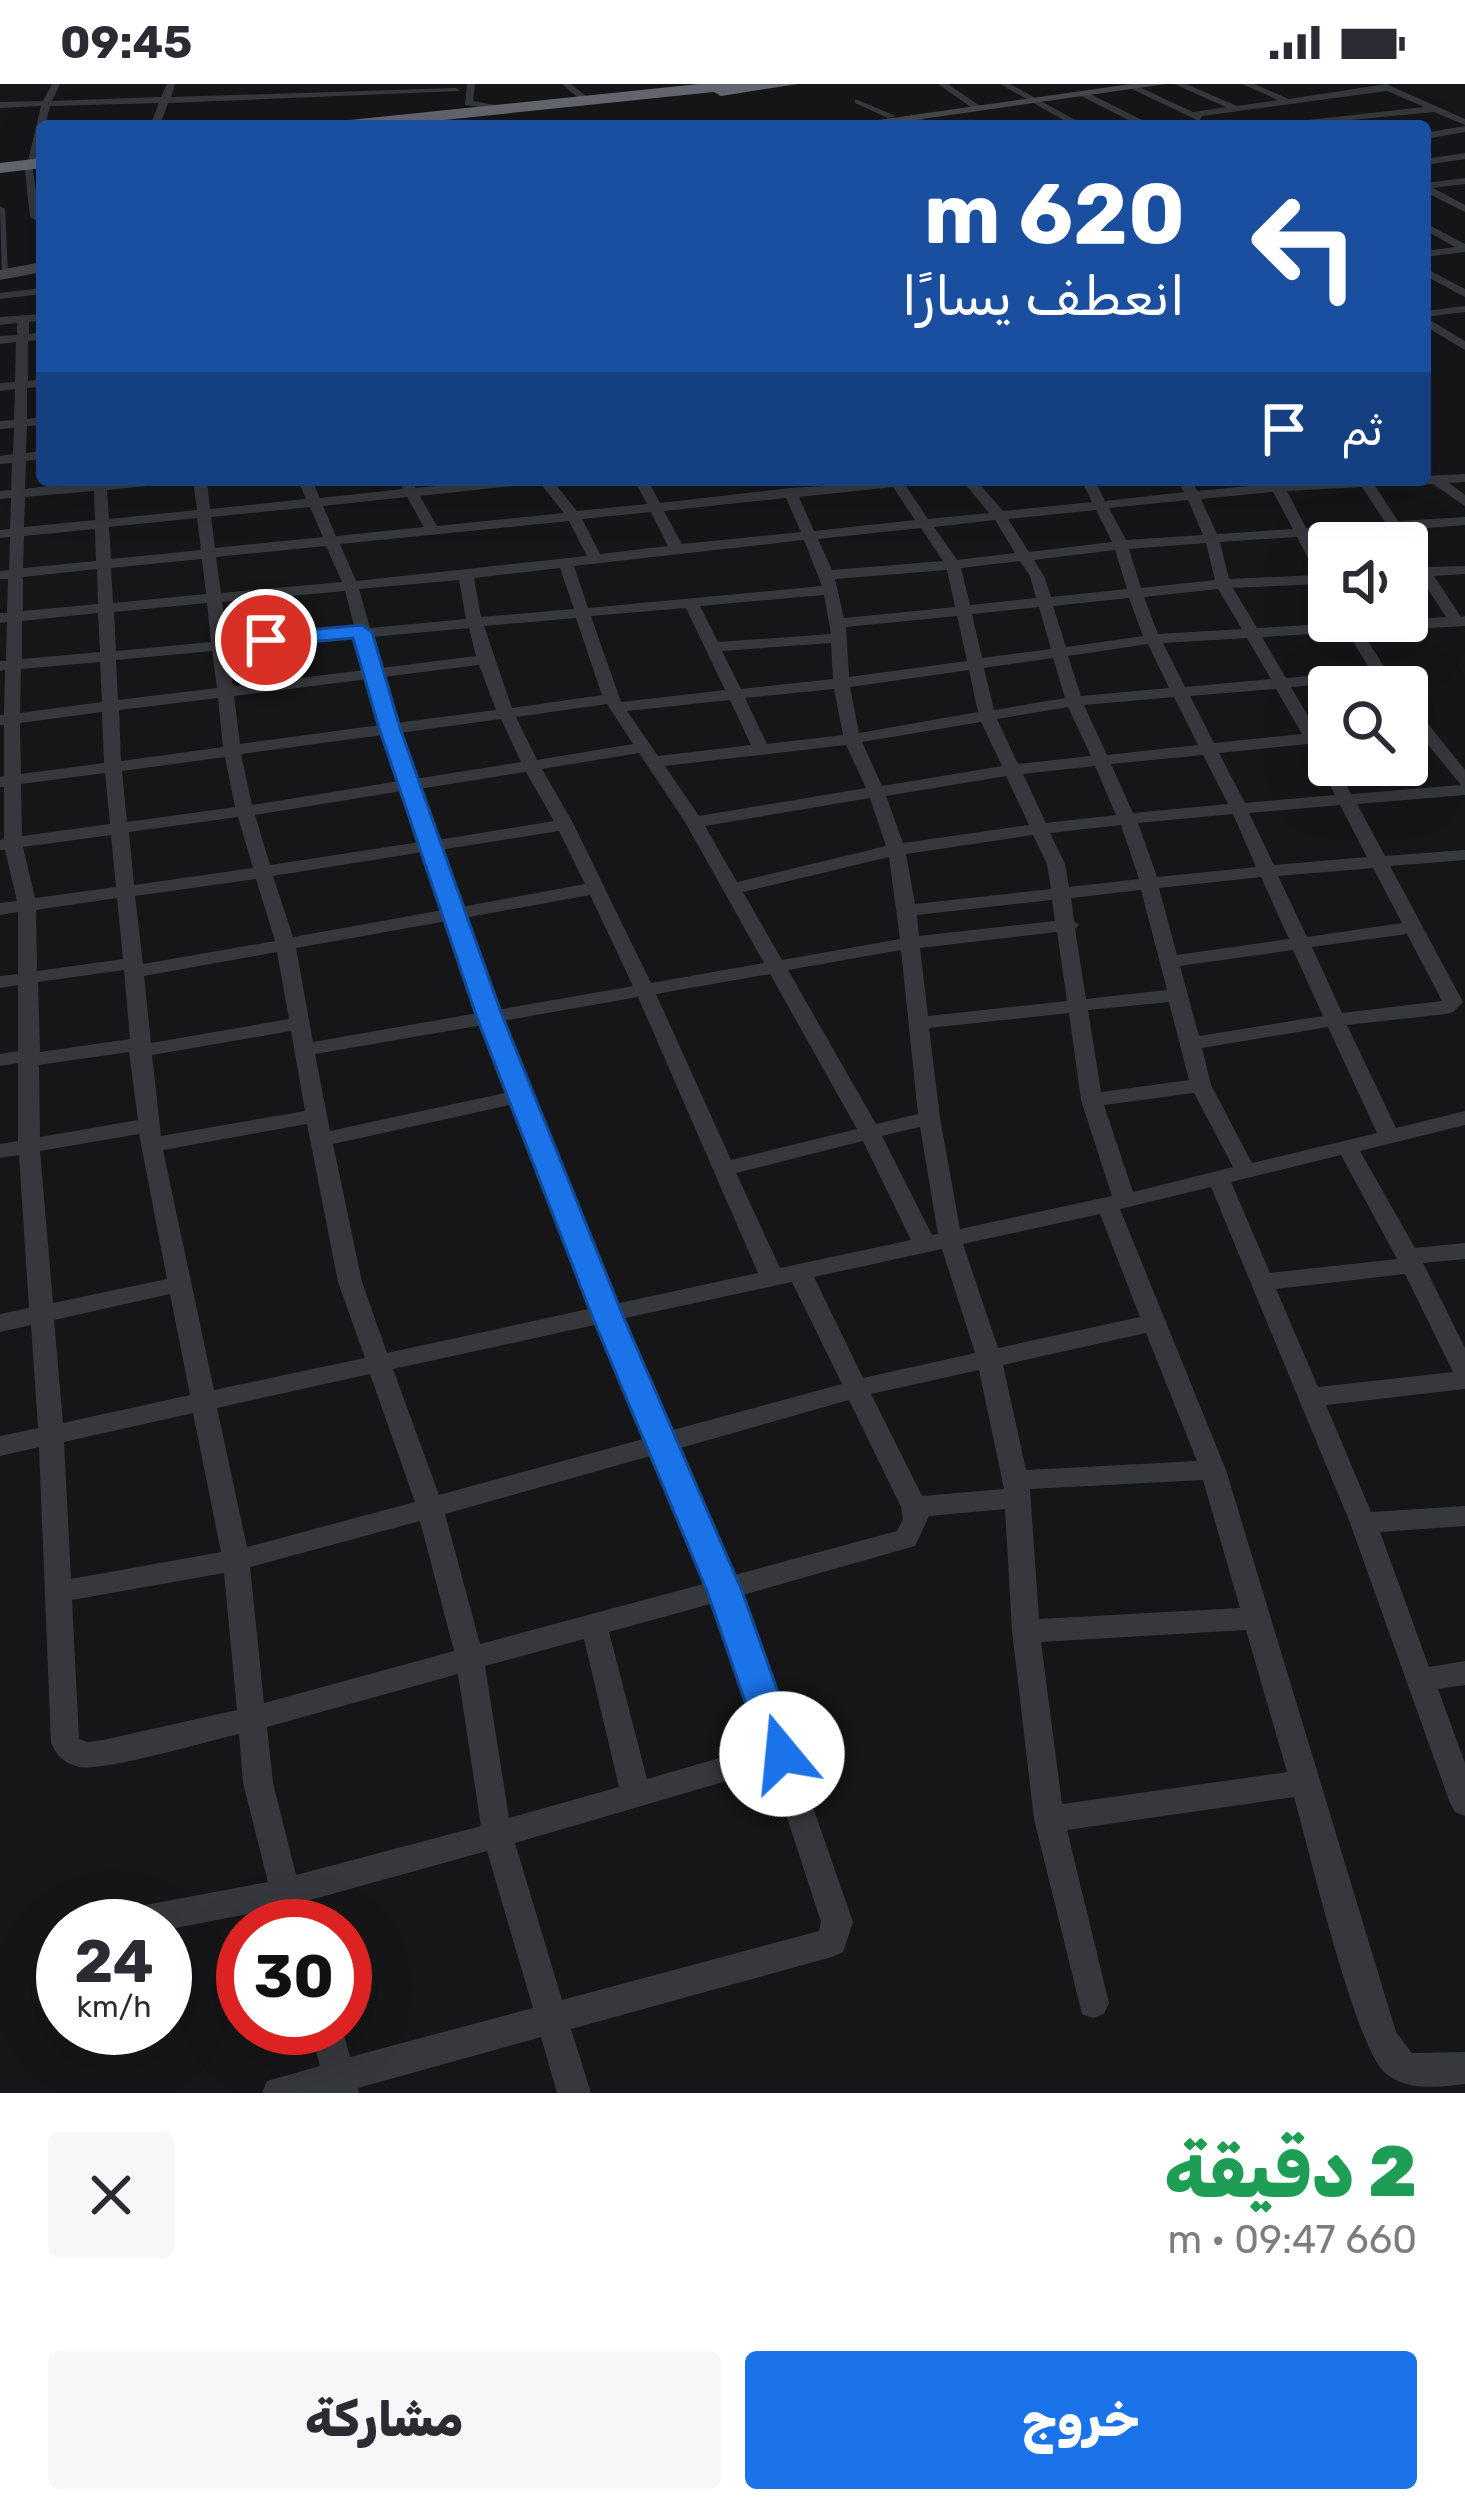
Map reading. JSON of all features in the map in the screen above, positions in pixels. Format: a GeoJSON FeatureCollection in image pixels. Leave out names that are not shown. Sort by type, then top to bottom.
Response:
{"type":"FeatureCollection","features":[{"type":"Feature","properties":{"kind":"highway"},"geometry":{"type":"LineString","coordinates":[[398,120],[586,100],[634,89],[743,84]]}},
{"type":"Feature","properties":{"kind":"highway"},"geometry":{"type":"LineString","coordinates":[[451,120],[790,84]]}},
{"type":"Feature","properties":{"kind":"highway"},"geometry":{"type":"LineString","coordinates":[[0,165],[36,161]]}},
{"type":"Feature","properties":{"kind":"main road"},"geometry":{"type":"LineString","coordinates":[[865,120],[1074,90],[1160,84]]}},
{"type":"Feature","properties":{"kind":"main road"},"geometry":{"type":"LineString","coordinates":[[890,120],[976,106]]}},
{"type":"Feature","properties":{"kind":"main road"},"geometry":{"type":"LineString","coordinates":[[0,276],[36,271]]}},
{"type":"Feature","properties":{"kind":"street"},"geometry":{"type":"LineString","coordinates":[[0,117],[20,84]]}},
{"type":"Feature","properties":{"kind":"street"},"geometry":{"type":"LineString","coordinates":[[40,120],[56,84]]}},
{"type":"Feature","properties":{"kind":"street"},"geometry":{"type":"LineString","coordinates":[[79,104],[89,84]]}},
{"type":"Feature","properties":{"kind":"street"},"geometry":{"type":"LineString","coordinates":[[121,103],[125,84]]}},
{"type":"Feature","properties":{"kind":"street"},"geometry":{"type":"LineString","coordinates":[[157,120],[171,84]]}},
{"type":"Feature","properties":{"kind":"street"},"geometry":{"type":"LineString","coordinates":[[251,99],[254,84]]}},
{"type":"Feature","properties":{"kind":"street"},"geometry":{"type":"LineString","coordinates":[[471,84],[468,103],[506,108]]}},
{"type":"Feature","properties":{"kind":"street"},"geometry":{"type":"LineString","coordinates":[[566,84],[586,100]]}},
{"type":"Feature","properties":{"kind":"street"},"geometry":{"type":"LineString","coordinates":[[942,84],[976,106]]}},
{"type":"Feature","properties":{"kind":"street"},"geometry":{"type":"LineString","coordinates":[[1004,84],[1076,120]]}},
{"type":"Feature","properties":{"kind":"street"},"geometry":{"type":"LineString","coordinates":[[1178,84],[1262,120]]}},
{"type":"Feature","properties":{"kind":"street"},"geometry":{"type":"LineString","coordinates":[[1246,84],[1328,119]]}},
{"type":"Feature","properties":{"kind":"street"},"geometry":{"type":"LineString","coordinates":[[1312,84],[1392,120]]}},
{"type":"Feature","properties":{"kind":"street"},"geometry":{"type":"LineString","coordinates":[[1130,85],[1195,120]]}},
{"type":"Feature","properties":{"kind":"street"},"geometry":{"type":"LineString","coordinates":[[1200,120],[1237,109],[1383,86],[1465,126]]}},
{"type":"Feature","properties":{"kind":"street"},"geometry":{"type":"LineString","coordinates":[[40,117],[457,87],[452,107],[436,116]]}},
{"type":"Feature","properties":{"kind":"street"},"geometry":{"type":"LineString","coordinates":[[1074,90],[1135,120]]}},
{"type":"Feature","properties":{"kind":"street"},"geometry":{"type":"LineString","coordinates":[[859,101],[891,116]]}},
{"type":"Feature","properties":{"kind":"street"},"geometry":{"type":"LineString","coordinates":[[4,104],[162,107]]}},
{"type":"Feature","properties":{"kind":"street"},"geometry":{"type":"LineString","coordinates":[[1099,113],[1116,110]]}},
{"type":"Feature","properties":{"kind":"street"},"geometry":{"type":"LineString","coordinates":[[1319,120],[1436,110]]}},
{"type":"Feature","properties":{"kind":"street"},"geometry":{"type":"LineString","coordinates":[[911,117],[917,120]]}},
{"type":"Feature","properties":{"kind":"street"},"geometry":{"type":"LineString","coordinates":[[1431,134],[1465,126]]}},
{"type":"Feature","properties":{"kind":"street"},"geometry":{"type":"LineString","coordinates":[[1448,132],[1465,139]]}},
{"type":"Feature","properties":{"kind":"street"},"geometry":{"type":"LineString","coordinates":[[1431,161],[1465,156]]}},
{"type":"Feature","properties":{"kind":"street"},"geometry":{"type":"LineString","coordinates":[[1444,159],[1465,170]]}},
{"type":"Feature","properties":{"kind":"street"},"geometry":{"type":"LineString","coordinates":[[1431,186],[1465,181]]}},
{"type":"Feature","properties":{"kind":"street"},"geometry":{"type":"LineString","coordinates":[[1431,190],[1464,207]]}},
{"type":"Feature","properties":{"kind":"street"},"geometry":{"type":"LineString","coordinates":[[1443,208],[1464,207]]}},
{"type":"Feature","properties":{"kind":"street"},"geometry":{"type":"LineString","coordinates":[[0,209],[0,276]]}},
{"type":"Feature","properties":{"kind":"street"},"geometry":{"type":"LineString","coordinates":[[1,220],[36,216]]}},
{"type":"Feature","properties":{"kind":"street"},"geometry":{"type":"LineString","coordinates":[[1431,229],[1465,248]]}},
{"type":"Feature","properties":{"kind":"street"},"geometry":{"type":"LineString","coordinates":[[1431,236],[1465,234]]}},
{"type":"Feature","properties":{"kind":"street"},"geometry":{"type":"LineString","coordinates":[[1431,253],[1465,248]]}},
{"type":"Feature","properties":{"kind":"street"},"geometry":{"type":"LineString","coordinates":[[1431,274],[1465,294]]}},
{"type":"Feature","properties":{"kind":"street"},"geometry":{"type":"LineString","coordinates":[[0,296],[36,292]]}},
{"type":"Feature","properties":{"kind":"street"},"geometry":{"type":"LineString","coordinates":[[1431,317],[1465,309]]}},
{"type":"Feature","properties":{"kind":"street"},"geometry":{"type":"LineString","coordinates":[[0,321],[36,318]]}},
{"type":"Feature","properties":{"kind":"street"},"geometry":{"type":"LineString","coordinates":[[22,319],[18,573],[8,617],[7,844],[27,905],[29,1146],[69,1750],[86,1756],[104,1754],[250,1719],[894,1545],[913,1529],[914,1507],[800,1273]]}},
{"type":"Feature","properties":{"kind":"street"},"geometry":{"type":"LineString","coordinates":[[1431,322],[1463,344]]}},
{"type":"Feature","properties":{"kind":"street"},"geometry":{"type":"LineString","coordinates":[[0,340],[36,337]]}},
{"type":"Feature","properties":{"kind":"street"},"geometry":{"type":"LineString","coordinates":[[0,387],[36,384]]}},
{"type":"Feature","properties":{"kind":"street"},"geometry":{"type":"LineString","coordinates":[[0,425],[36,422]]}},
{"type":"Feature","properties":{"kind":"street"},"geometry":{"type":"LineString","coordinates":[[0,460],[36,456]]}},
{"type":"Feature","properties":{"kind":"street"},"geometry":{"type":"LineString","coordinates":[[1431,480],[1465,478]]}},
{"type":"Feature","properties":{"kind":"street"},"geometry":{"type":"LineString","coordinates":[[1437,480],[1465,502]]}},
{"type":"Feature","properties":{"kind":"street"},"geometry":{"type":"LineString","coordinates":[[0,495],[78,486]]}},
{"type":"Feature","properties":{"kind":"street"},"geometry":{"type":"LineString","coordinates":[[100,486],[112,766],[150,1135],[236,1560],[258,1783],[286,1899]]}},
{"type":"Feature","properties":{"kind":"street"},"geometry":{"type":"LineString","coordinates":[[201,486],[232,750],[245,811],[286,946],[338,1240],[430,1508],[470,1656],[497,1834],[574,2093]]}},
{"type":"Feature","properties":{"kind":"street"},"geometry":{"type":"LineString","coordinates":[[279,2093],[342,2087],[555,2019],[832,1942],[837,1922],[724,1591],[489,1015],[434,846],[389,728],[352,586],[307,486]]}},
{"type":"Feature","properties":{"kind":"street"},"geometry":{"type":"LineString","coordinates":[[0,534],[314,504],[408,486],[433,532]]}},
{"type":"Feature","properties":{"kind":"street"},"geometry":{"type":"LineString","coordinates":[[550,486],[573,515],[595,558]]}},
{"type":"Feature","properties":{"kind":"street"},"geometry":{"type":"LineString","coordinates":[[645,486],[677,549]]}},
{"type":"Feature","properties":{"kind":"street"},"geometry":{"type":"LineString","coordinates":[[0,575],[332,543],[827,486]]}},
{"type":"Feature","properties":{"kind":"street"},"geometry":{"type":"LineString","coordinates":[[899,486],[953,566],[987,716],[1010,770],[1044,829],[1064,896],[1092,1100],[1116,1203],[1213,1470],[1367,1997],[1396,2064],[1420,2073],[1465,2068]]}},
{"type":"Feature","properties":{"kind":"street"},"geometry":{"type":"LineString","coordinates":[[974,486],[1027,556],[1046,601],[1074,701],[1129,818],[1201,1084],[1245,1170]]}},
{"type":"Feature","properties":{"kind":"street"},"geometry":{"type":"LineString","coordinates":[[1092,486],[1121,544],[1153,639],[1238,807],[1389,1136]]}},
{"type":"Feature","properties":{"kind":"street"},"geometry":{"type":"LineString","coordinates":[[8,617],[466,575],[1000,517],[1223,486]]}},
{"type":"Feature","properties":{"kind":"street"},"geometry":{"type":"LineString","coordinates":[[1277,486],[1308,541]]}},
{"type":"Feature","properties":{"kind":"street"},"geometry":{"type":"LineString","coordinates":[[1368,486],[1394,522]]}},
{"type":"Feature","properties":{"kind":"street"},"geometry":{"type":"LineString","coordinates":[[1189,488],[1212,538],[1223,584],[1308,730]]}},
{"type":"Feature","properties":{"kind":"street"},"geometry":{"type":"LineString","coordinates":[[776,489],[808,536],[829,583],[852,739],[898,849],[909,910],[937,1242]]}},
{"type":"Feature","properties":{"kind":"street"},"geometry":{"type":"LineString","coordinates":[[1428,523],[1465,521]]}},
{"type":"Feature","properties":{"kind":"street"},"geometry":{"type":"LineString","coordinates":[[8,665],[691,603],[1121,544],[1308,531]]}},
{"type":"Feature","properties":{"kind":"street"},"geometry":{"type":"LineString","coordinates":[[566,563],[614,703],[694,822],[773,967],[937,1242],[989,1358],[1016,1489],[1026,1631],[1049,1820],[1093,2003]]}},
{"type":"Feature","properties":{"kind":"street"},"geometry":{"type":"LineString","coordinates":[[1428,572],[1465,570]]}},
{"type":"Feature","properties":{"kind":"street"},"geometry":{"type":"LineString","coordinates":[[1428,572],[1460,621]]}},
{"type":"Feature","properties":{"kind":"street"},"geometry":{"type":"LineString","coordinates":[[466,575],[482,660],[530,766],[566,825],[646,989],[773,1279]]}},
{"type":"Feature","properties":{"kind":"street"},"geometry":{"type":"LineString","coordinates":[[710,647],[965,609],[1223,584],[1308,581]]}},
{"type":"Feature","properties":{"kind":"street"},"geometry":{"type":"LineString","coordinates":[[691,603],[761,748]]}},
{"type":"Feature","properties":{"kind":"street"},"geometry":{"type":"LineString","coordinates":[[1428,622],[1460,621]]}},
{"type":"Feature","properties":{"kind":"street"},"geometry":{"type":"LineString","coordinates":[[6,781],[508,710],[841,683],[1057,650],[1308,627]]}},
{"type":"Feature","properties":{"kind":"street"},"geometry":{"type":"LineString","coordinates":[[6,719],[482,660]]}},
{"type":"Feature","properties":{"kind":"street"},"geometry":{"type":"LineString","coordinates":[[7,844],[530,766],[852,739],[1074,701],[1308,682]]}},
{"type":"Feature","properties":{"kind":"street"},"geometry":{"type":"LineString","coordinates":[[1428,734],[1465,781]]}},
{"type":"Feature","properties":{"kind":"street"},"geometry":{"type":"LineString","coordinates":[[694,822],[1010,770],[1308,738]]}},
{"type":"Feature","properties":{"kind":"street"},"geometry":{"type":"LineString","coordinates":[[1189,1044],[1450,1006],[1415,927],[1339,786]]}},
{"type":"Feature","properties":{"kind":"street"},"geometry":{"type":"LineString","coordinates":[[732,889],[898,849],[1044,829],[1238,807],[1465,790]]}},
{"type":"Feature","properties":{"kind":"street"},"geometry":{"type":"LineString","coordinates":[[0,909],[566,825]]}},
{"type":"Feature","properties":{"kind":"street"},"geometry":{"type":"LineString","coordinates":[[909,910],[1266,871],[1465,855]]}},
{"type":"Feature","properties":{"kind":"street"},"geometry":{"type":"LineString","coordinates":[[0,982],[286,946],[596,887]]}},
{"type":"Feature","properties":{"kind":"street"},"geometry":{"type":"LineString","coordinates":[[305,1050],[910,943],[1069,925]]}},
{"type":"Feature","properties":{"kind":"street"},"geometry":{"type":"LineString","coordinates":[[1167,962],[1415,927]]}},
{"type":"Feature","properties":{"kind":"street"},"geometry":{"type":"LineString","coordinates":[[919,1023],[1175,995]]}},
{"type":"Feature","properties":{"kind":"street"},"geometry":{"type":"LineString","coordinates":[[0,1060],[139,1047],[300,1023]]}},
{"type":"Feature","properties":{"kind":"street"},"geometry":{"type":"LineString","coordinates":[[1092,1100],[1201,1084]]}},
{"type":"Feature","properties":{"kind":"street"},"geometry":{"type":"LineString","coordinates":[[0,1151],[150,1135],[318,1128],[522,1096]]}},
{"type":"Feature","properties":{"kind":"street"},"geometry":{"type":"LineString","coordinates":[[722,1169],[929,1118]]}},
{"type":"Feature","properties":{"kind":"street"},"geometry":{"type":"LineString","coordinates":[[0,1446],[1116,1203],[1465,1118]]}},
{"type":"Feature","properties":{"kind":"street"},"geometry":{"type":"LineString","coordinates":[[1311,1397],[1465,1376],[1347,1146]]}},
{"type":"Feature","properties":{"kind":"street"},"geometry":{"type":"LineString","coordinates":[[1218,1177],[1363,1522],[1465,1803]]}},
{"type":"Feature","properties":{"kind":"street"},"geometry":{"type":"LineString","coordinates":[[1262,1282],[1465,1251]]}},
{"type":"Feature","properties":{"kind":"street"},"geometry":{"type":"LineString","coordinates":[[0,1323],[181,1284]]}},
{"type":"Feature","properties":{"kind":"street"},"geometry":{"type":"LineString","coordinates":[[58,1592],[236,1560],[859,1388],[1156,1322]]}},
{"type":"Feature","properties":{"kind":"street"},"geometry":{"type":"LineString","coordinates":[[914,1507],[1016,1489],[1213,1470]]}},
{"type":"Feature","properties":{"kind":"street"},"geometry":{"type":"LineString","coordinates":[[1363,1522],[1465,1516]]}},
{"type":"Feature","properties":{"kind":"street"},"geometry":{"type":"LineString","coordinates":[[1026,1631],[1259,1618]]}},
{"type":"Feature","properties":{"kind":"street"},"geometry":{"type":"LineString","coordinates":[[594,1624],[636,1794]]}},
{"type":"Feature","properties":{"kind":"street"},"geometry":{"type":"LineString","coordinates":[[1423,1680],[1465,1673]]}},
{"type":"Feature","properties":{"kind":"street"},"geometry":{"type":"LineString","coordinates":[[192,1911],[284,1893],[782,1754]]}},
{"type":"Feature","properties":{"kind":"street"},"geometry":{"type":"LineString","coordinates":[[1049,1820],[1304,1783]]}},
{"type":"Feature","properties":{"kind":"street"},"geometry":{"type":"LineString","coordinates":[[333,2055],[342,2087]]}},
{"type":"Feature","properties":{"kind":"route"},"geometry":{"type":"LineString","coordinates":[[266,640],[362,632],[389,728],[434,846],[489,1015],[724,1591],[782,1754]]}}]}
